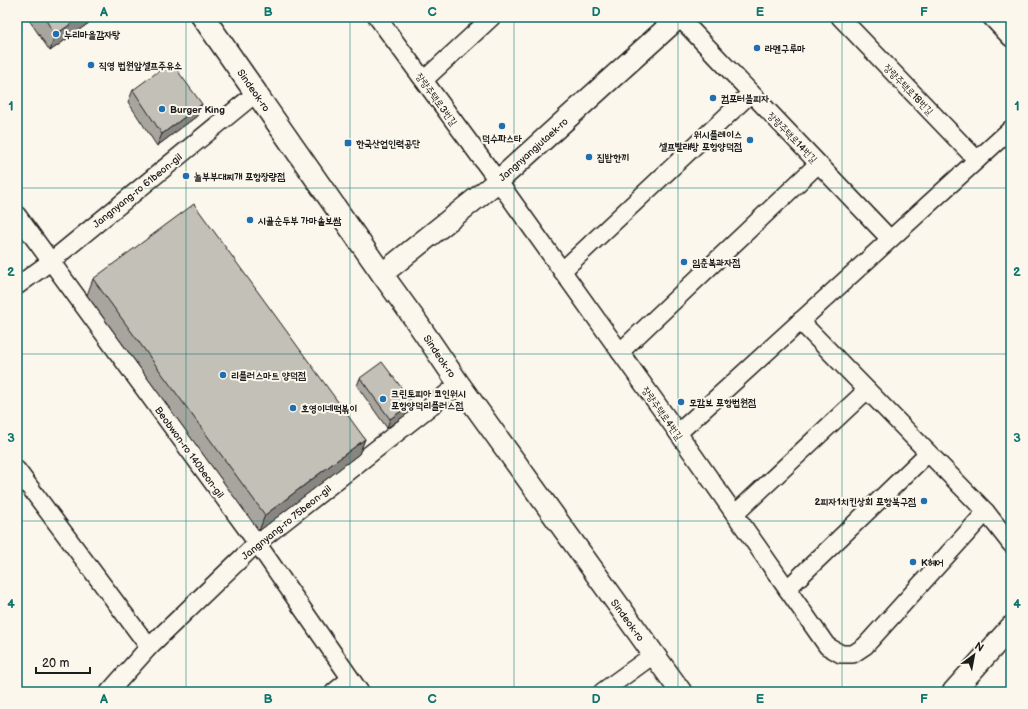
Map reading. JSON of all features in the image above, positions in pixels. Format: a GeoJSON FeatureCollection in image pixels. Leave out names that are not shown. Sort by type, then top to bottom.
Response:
{"type":"FeatureCollection","features":[{"type":"Feature","properties":{"kind":"main road","name":"Sindeok-ro"},"geometry":{"type":"LineString","coordinates":[[203,17],[256,93]]}},
{"type":"Feature","properties":{"kind":"street","name":"장량주택로3번길"},"geometry":{"type":"LineString","coordinates":[[377,17],[498,181]]}},
{"type":"Feature","properties":{"kind":"street"},"geometry":{"type":"LineString","coordinates":[[424,80],[492,17]]}},
{"type":"Feature","properties":{"kind":"street","name":"장량주택로14번길"},"geometry":{"type":"LineString","coordinates":[[679,17],[890,239]]}},
{"type":"Feature","properties":{"kind":"street","name":"Jangnyangjutaek-ro"},"geometry":{"type":"LineString","coordinates":[[382,274],[498,181],[679,17]]}},
{"type":"Feature","properties":{"kind":"street","name":"장량주택로18번길"},"geometry":{"type":"LineString","coordinates":[[840,17],[977,160]]}},
{"type":"Feature","properties":{"kind":"street"},"geometry":{"type":"LineString","coordinates":[[991,17],[1011,38]]}},
{"type":"Feature","properties":{"kind":"street","name":"Jangnyang-ro 61beon-gil"},"geometry":{"type":"LineString","coordinates":[[17,286],[50,262],[256,93]]}},
{"type":"Feature","properties":{"kind":"street","name":"Sindeok-ro"},"geometry":{"type":"LineString","coordinates":[[256,93],[459,384],[681,692]]}},
{"type":"Feature","properties":{"kind":"street"},"geometry":{"type":"LineString","coordinates":[[562,271],[751,93]]}},
{"type":"Feature","properties":{"kind":"street"},"geometry":{"type":"LineString","coordinates":[[678,433],[1011,129]]}},
{"type":"Feature","properties":{"kind":"street"},"geometry":{"type":"LineString","coordinates":[[620,352],[818,164]]}},
{"type":"Feature","properties":{"kind":"street","name":"장량주택로4번길"},"geometry":{"type":"LineString","coordinates":[[498,181],[678,433],[827,646],[841,654],[853,654],[865,646],[986,512]]}},
{"type":"Feature","properties":{"kind":"street","name":"Beobwon-ro 140beon-gil"},"geometry":{"type":"LineString","coordinates":[[17,215],[256,543],[355,685]]}},
{"type":"Feature","properties":{"kind":"street"},"geometry":{"type":"LineString","coordinates":[[800,321],[986,512],[1011,544]]}},
{"type":"Feature","properties":{"kind":"street","name":"Jangnyang-ro 75beon-gil"},"geometry":{"type":"LineString","coordinates":[[109,692],[149,647],[256,543],[459,384]]}},
{"type":"Feature","properties":{"kind":"street"},"geometry":{"type":"LineString","coordinates":[[735,514],[866,390]]}},
{"type":"Feature","properties":{"kind":"street"},"geometry":{"type":"LineString","coordinates":[[787,589],[928,453]]}},
{"type":"Feature","properties":{"kind":"street"},"geometry":{"type":"LineString","coordinates":[[17,470],[149,647]]}},
{"type":"Feature","properties":{"kind":"street"},"geometry":{"type":"LineString","coordinates":[[953,692],[1011,627]]}},
{"type":"Feature","properties":{"kind":"street"},"geometry":{"type":"LineString","coordinates":[[602,692],[653,655]]}},
{"type":"Feature","properties":{"kind":"street"},"geometry":{"type":"LineString","coordinates":[[334,692],[355,685]]}},
{"type":"Feature","properties":{"kind":"building"},"geometry":{"type":"Polygon","coordinates":[[[44,17],[81,17],[55,35],[44,17]]]}},
{"type":"Feature","properties":{"kind":"building","name":"Burger King"},"geometry":{"type":"Polygon","coordinates":[[[171,62],[202,104],[162,134],[133,90],[171,62]]]}},
{"type":"Feature","properties":{"kind":"building","name":"리플러스마트 양덕점"},"geometry":{"type":"Polygon","coordinates":[[[194,204],[365,439],[265,515],[93,279],[194,204]]]}},
{"type":"Feature","properties":{"kind":"building","name":"크린토피아 코인워시 포항양덕리플러스점"},"geometry":{"type":"Polygon","coordinates":[[[382,362],[413,403],[390,419],[360,378],[382,362]]]}},
{"type":"Feature","properties":{"kind":"place","name":"누리마을감자탕"},"geometry":{"type":"Point","coordinates":[56,34]}},
{"type":"Feature","properties":{"kind":"place","name":"라멘구루마"},"geometry":{"type":"Point","coordinates":[757,48]}},
{"type":"Feature","properties":{"kind":"place","name":"직영 법원앞셀프주유소"},"geometry":{"type":"Point","coordinates":[91,65]}},
{"type":"Feature","properties":{"kind":"place","name":"컴포터블피자"},"geometry":{"type":"Point","coordinates":[713,98]}},
{"type":"Feature","properties":{"kind":"place","name":"Burger King"},"geometry":{"type":"Point","coordinates":[162,109]}},
{"type":"Feature","properties":{"kind":"place","name":"덕수파스타"},"geometry":{"type":"Point","coordinates":[502,126]}},
{"type":"Feature","properties":{"kind":"place","name":"워시플레이스 셀프빨래방 포항양덕점"},"geometry":{"type":"Point","coordinates":[750,140]}},
{"type":"Feature","properties":{"kind":"place","name":"한국산업인력공단"},"geometry":{"type":"Point","coordinates":[348,143]}},
{"type":"Feature","properties":{"kind":"place","name":"집밥한끼"},"geometry":{"type":"Point","coordinates":[589,157]}},
{"type":"Feature","properties":{"kind":"place","name":"놀부부대찌개 포항장량점"},"geometry":{"type":"Point","coordinates":[186,176]}},
{"type":"Feature","properties":{"kind":"place","name":"시골순두부 가마솥보쌈"},"geometry":{"type":"Point","coordinates":[250,220]}},
{"type":"Feature","properties":{"kind":"place","name":"임춘복과자점"},"geometry":{"type":"Point","coordinates":[684,262]}},
{"type":"Feature","properties":{"kind":"place","name":"리플러스마트 양덕점"},"geometry":{"type":"Point","coordinates":[223,375]}},
{"type":"Feature","properties":{"kind":"place","name":"크린토피아 코인워시 포항양덕리플러스점"},"geometry":{"type":"Point","coordinates":[383,399]}},
{"type":"Feature","properties":{"kind":"place","name":"모캄보 포항법원점"},"geometry":{"type":"Point","coordinates":[681,402]}},
{"type":"Feature","properties":{"kind":"place","name":"호영이네떡볶이"},"geometry":{"type":"Point","coordinates":[293,408]}},
{"type":"Feature","properties":{"kind":"place","name":"2피자1치킨상회 포항북구점"},"geometry":{"type":"Point","coordinates":[924,501]}},
{"type":"Feature","properties":{"kind":"place","name":"K헤어"},"geometry":{"type":"Point","coordinates":[913,562]}}]}
